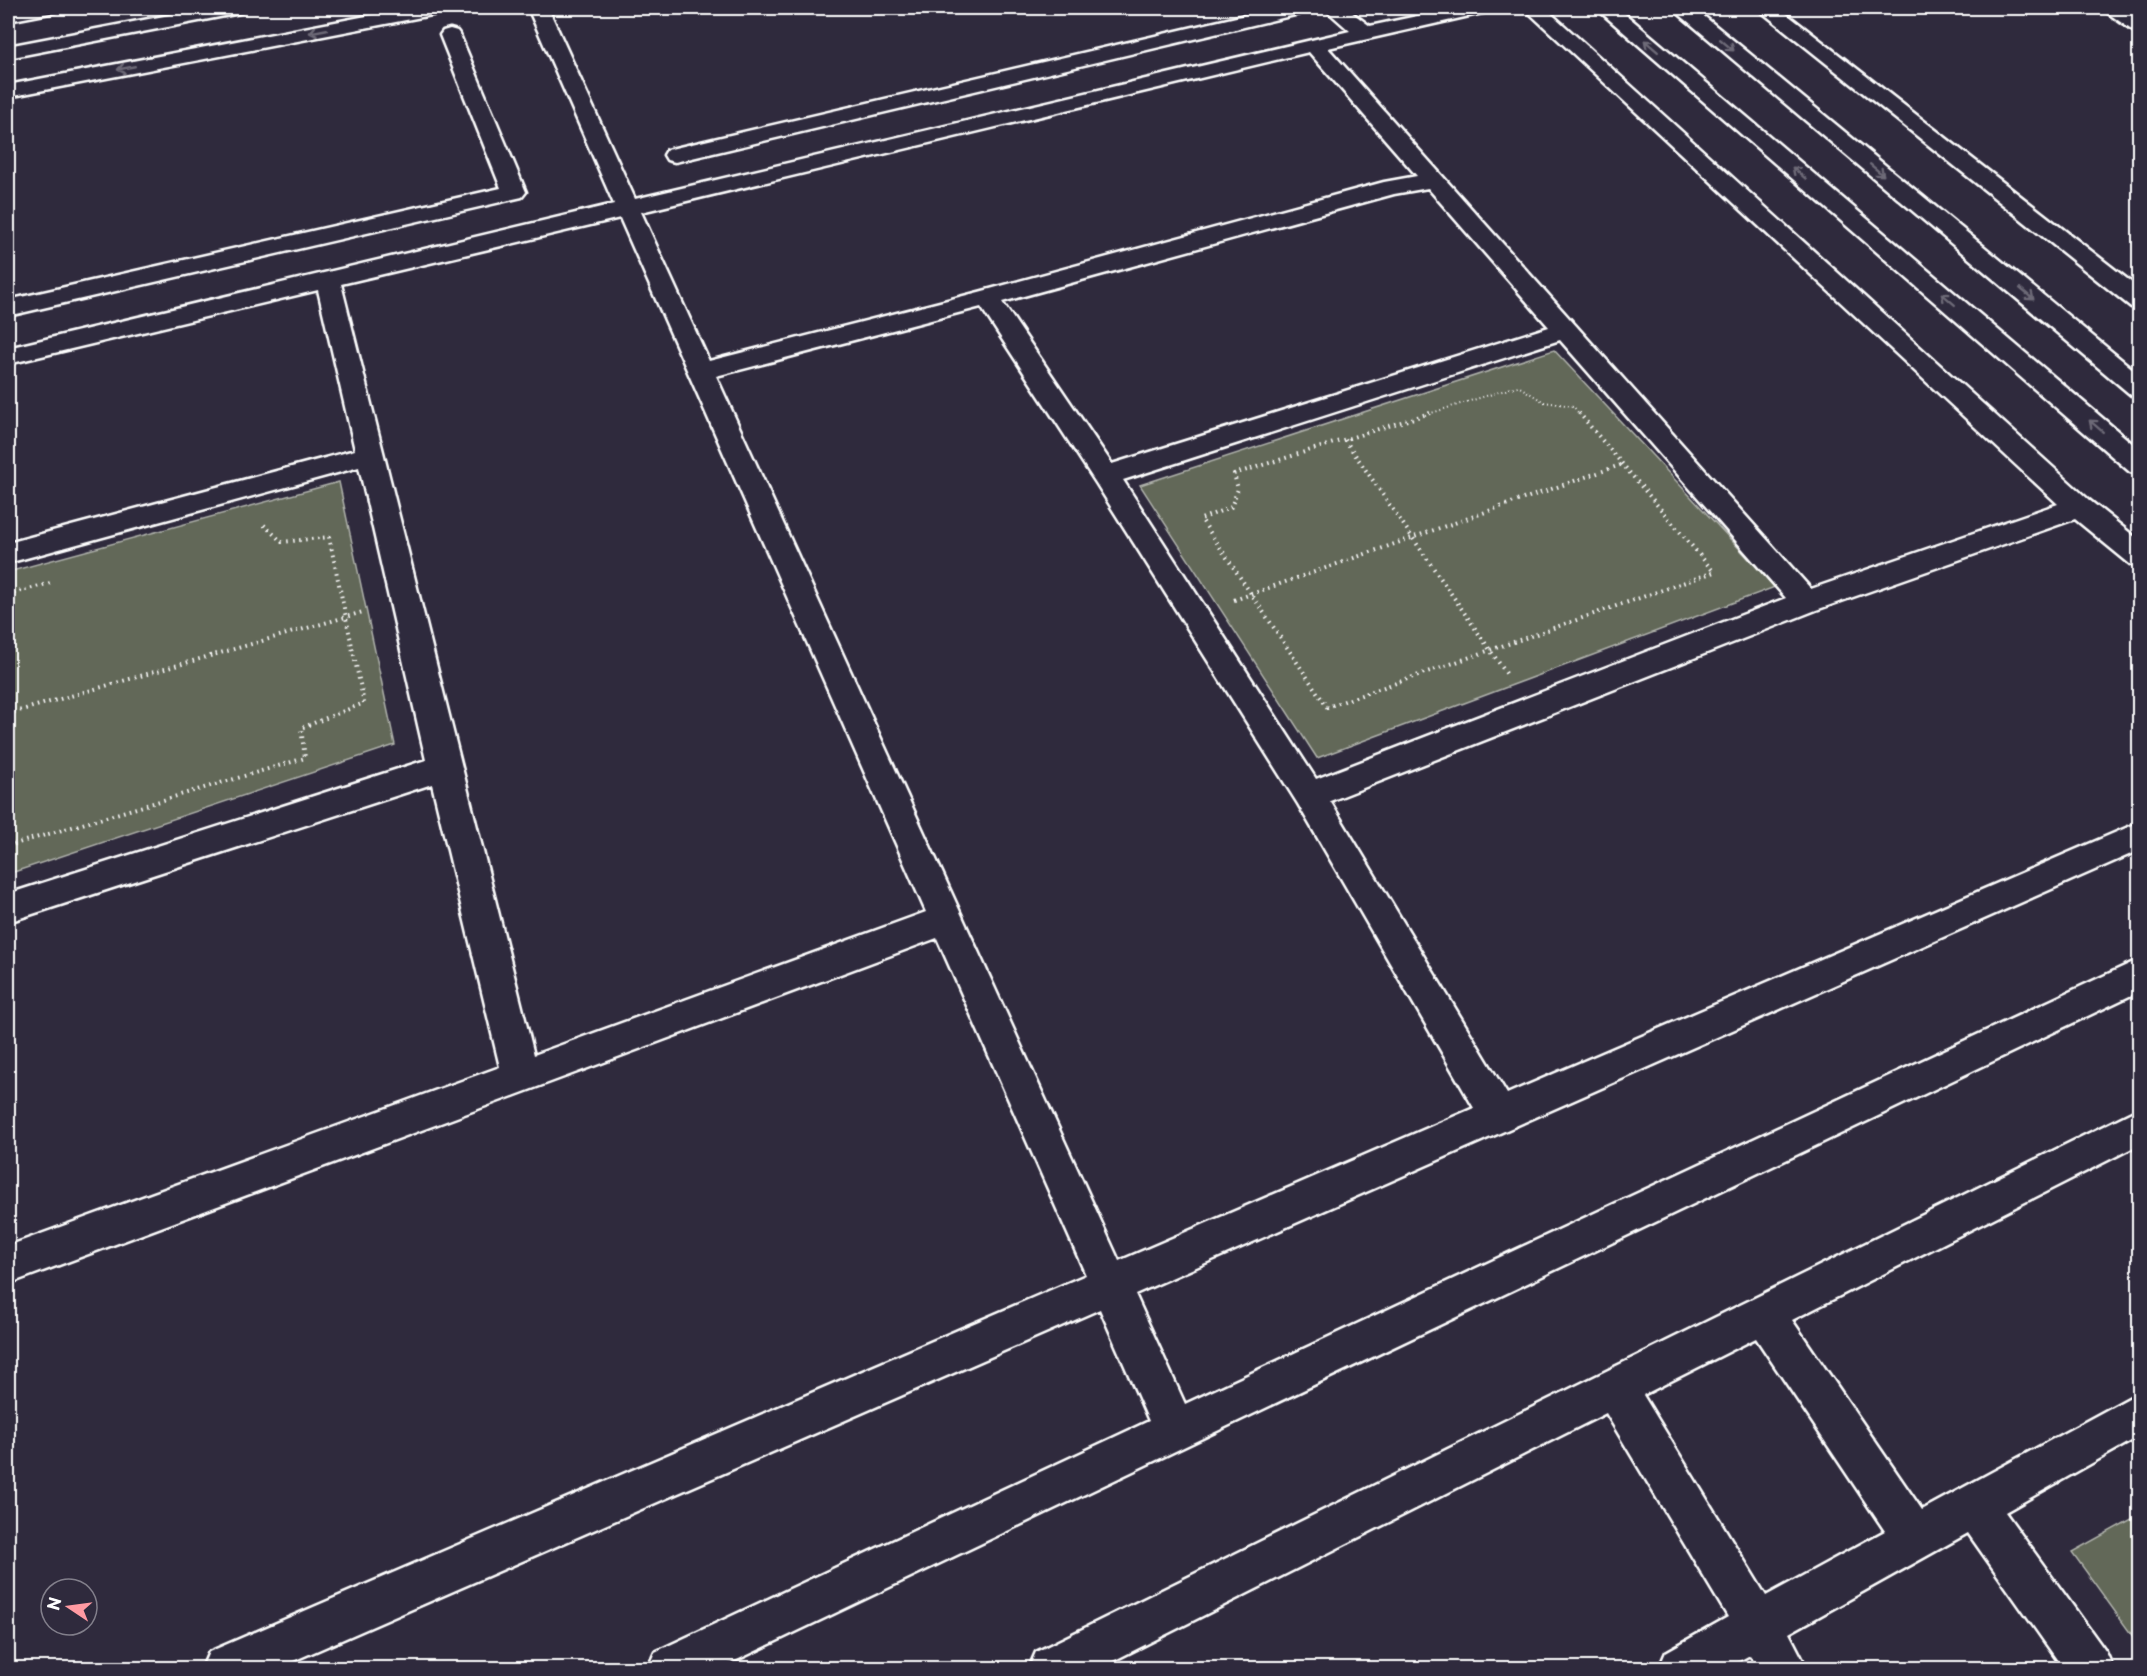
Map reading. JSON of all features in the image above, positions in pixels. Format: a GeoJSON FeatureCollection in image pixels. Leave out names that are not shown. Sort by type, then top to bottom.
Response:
{"type":"FeatureCollection","features":[{"type":"Feature","properties":{"kind":"street"},"geometry":{"type":"LineString","coordinates":[[8,15],[48,8]]}},
{"type":"Feature","properties":{"kind":"street"},"geometry":{"type":"LineString","coordinates":[[8,52],[235,8]]}},
{"type":"Feature","properties":{"kind":"street"},"geometry":{"type":"LineString","coordinates":[[8,92],[437,8]]}},
{"type":"Feature","properties":{"kind":"street"},"geometry":{"type":"LineString","coordinates":[[538,8],[1175,1430]]}},
{"type":"Feature","properties":{"kind":"street"},"geometry":{"type":"LineString","coordinates":[[675,155],[1299,8]]}},
{"type":"Feature","properties":{"kind":"street"},"geometry":{"type":"LineString","coordinates":[[1334,8],[1366,33]]}},
{"type":"Feature","properties":{"kind":"street"},"geometry":{"type":"LineString","coordinates":[[8,356],[1314,45],[1480,8]]}},
{"type":"Feature","properties":{"kind":"street"},"geometry":{"type":"LineString","coordinates":[[1534,8],[2079,507],[2139,557]]}},
{"type":"Feature","properties":{"kind":"street"},"geometry":{"type":"LineString","coordinates":[[1606,8],[2139,465]]}},
{"type":"Feature","properties":{"kind":"street"},"geometry":{"type":"LineString","coordinates":[[1682,8],[2139,388]]}},
{"type":"Feature","properties":{"kind":"street"},"geometry":{"type":"LineString","coordinates":[[1767,8],[2139,302]]}},
{"type":"Feature","properties":{"kind":"street"},"geometry":{"type":"LineString","coordinates":[[2110,8],[2139,27]]}},
{"type":"Feature","properties":{"kind":"street"},"geometry":{"type":"LineString","coordinates":[[8,308],[514,192],[450,35]]}},
{"type":"Feature","properties":{"kind":"street"},"geometry":{"type":"LineString","coordinates":[[1314,45],[1806,602]]}},
{"type":"Feature","properties":{"kind":"street"},"geometry":{"type":"LineString","coordinates":[[700,372],[987,298],[1392,187],[1432,181]]}},
{"type":"Feature","properties":{"kind":"street"},"geometry":{"type":"LineString","coordinates":[[328,280],[444,767],[521,1077]]}},
{"type":"Feature","properties":{"kind":"street"},"geometry":{"type":"LineString","coordinates":[[987,298],[1106,476],[1309,795],[1499,1115]]}},
{"type":"Feature","properties":{"kind":"street"},"geometry":{"type":"LineString","coordinates":[[1106,476],[1565,330]]}},
{"type":"Feature","properties":{"kind":"street"},"geometry":{"type":"LineString","coordinates":[[8,553],[369,455]]}},
{"type":"Feature","properties":{"kind":"street"},"geometry":{"type":"LineString","coordinates":[[1309,795],[1806,602],[2079,507]]}},
{"type":"Feature","properties":{"kind":"street"},"geometry":{"type":"LineString","coordinates":[[8,908],[444,767]]}},
{"type":"Feature","properties":{"kind":"street"},"geometry":{"type":"LineString","coordinates":[[225,1668],[1110,1286],[2139,835]]}},
{"type":"Feature","properties":{"kind":"street"},"geometry":{"type":"LineString","coordinates":[[8,1265],[946,920]]}},
{"type":"Feature","properties":{"kind":"street"},"geometry":{"type":"LineString","coordinates":[[670,1668],[2139,974]]}},
{"type":"Feature","properties":{"kind":"street"},"geometry":{"type":"LineString","coordinates":[[1052,1668],[2139,1125]]}},
{"type":"Feature","properties":{"kind":"street"},"geometry":{"type":"LineString","coordinates":[[1763,1313],[1916,1538]]}},
{"type":"Feature","properties":{"kind":"street"},"geometry":{"type":"LineString","coordinates":[[1615,1388],[1784,1668]]}},
{"type":"Feature","properties":{"kind":"street"},"geometry":{"type":"LineString","coordinates":[[1682,1668],[2139,1413]]}},
{"type":"Feature","properties":{"kind":"street"},"geometry":{"type":"LineString","coordinates":[[1974,1506],[2090,1668]]}},
{"type":"Feature","properties":{"kind":"path"},"geometry":{"type":"LineString","coordinates":[[1518,386],[1530,397],[1543,403],[1574,406],[1623,464],[1714,572],[1327,707],[1201,519],[1230,507],[1238,489],[1234,474],[1518,386]]}},
{"type":"Feature","properties":{"kind":"path"},"geometry":{"type":"LineString","coordinates":[[1345,440],[1531,709]]}},
{"type":"Feature","properties":{"kind":"path"},"geometry":{"type":"LineString","coordinates":[[1194,614],[1623,464]]}},
{"type":"Feature","properties":{"kind":"path"},"geometry":{"type":"LineString","coordinates":[[8,846],[305,758],[301,728],[364,703],[329,537],[282,542],[265,524],[254,527]]}},
{"type":"Feature","properties":{"kind":"path"},"geometry":{"type":"LineString","coordinates":[[8,595],[52,583]]}},
{"type":"Feature","properties":{"kind":"path"},"geometry":{"type":"LineString","coordinates":[[8,714],[404,600]]}},
{"type":"Feature","properties":{"kind":"green space"},"geometry":{"type":"Polygon","coordinates":[[[1554,350],[1775,587],[1317,758],[1140,485],[1554,350]]]}},
{"type":"Feature","properties":{"kind":"green space"},"geometry":{"type":"Polygon","coordinates":[[[339,482],[395,745],[8,874],[8,572],[339,482]]]}},
{"type":"Feature","properties":{"kind":"green space"},"geometry":{"type":"Polygon","coordinates":[[[2139,1515],[2139,1645],[2072,1552],[2139,1515]]]}}]}
